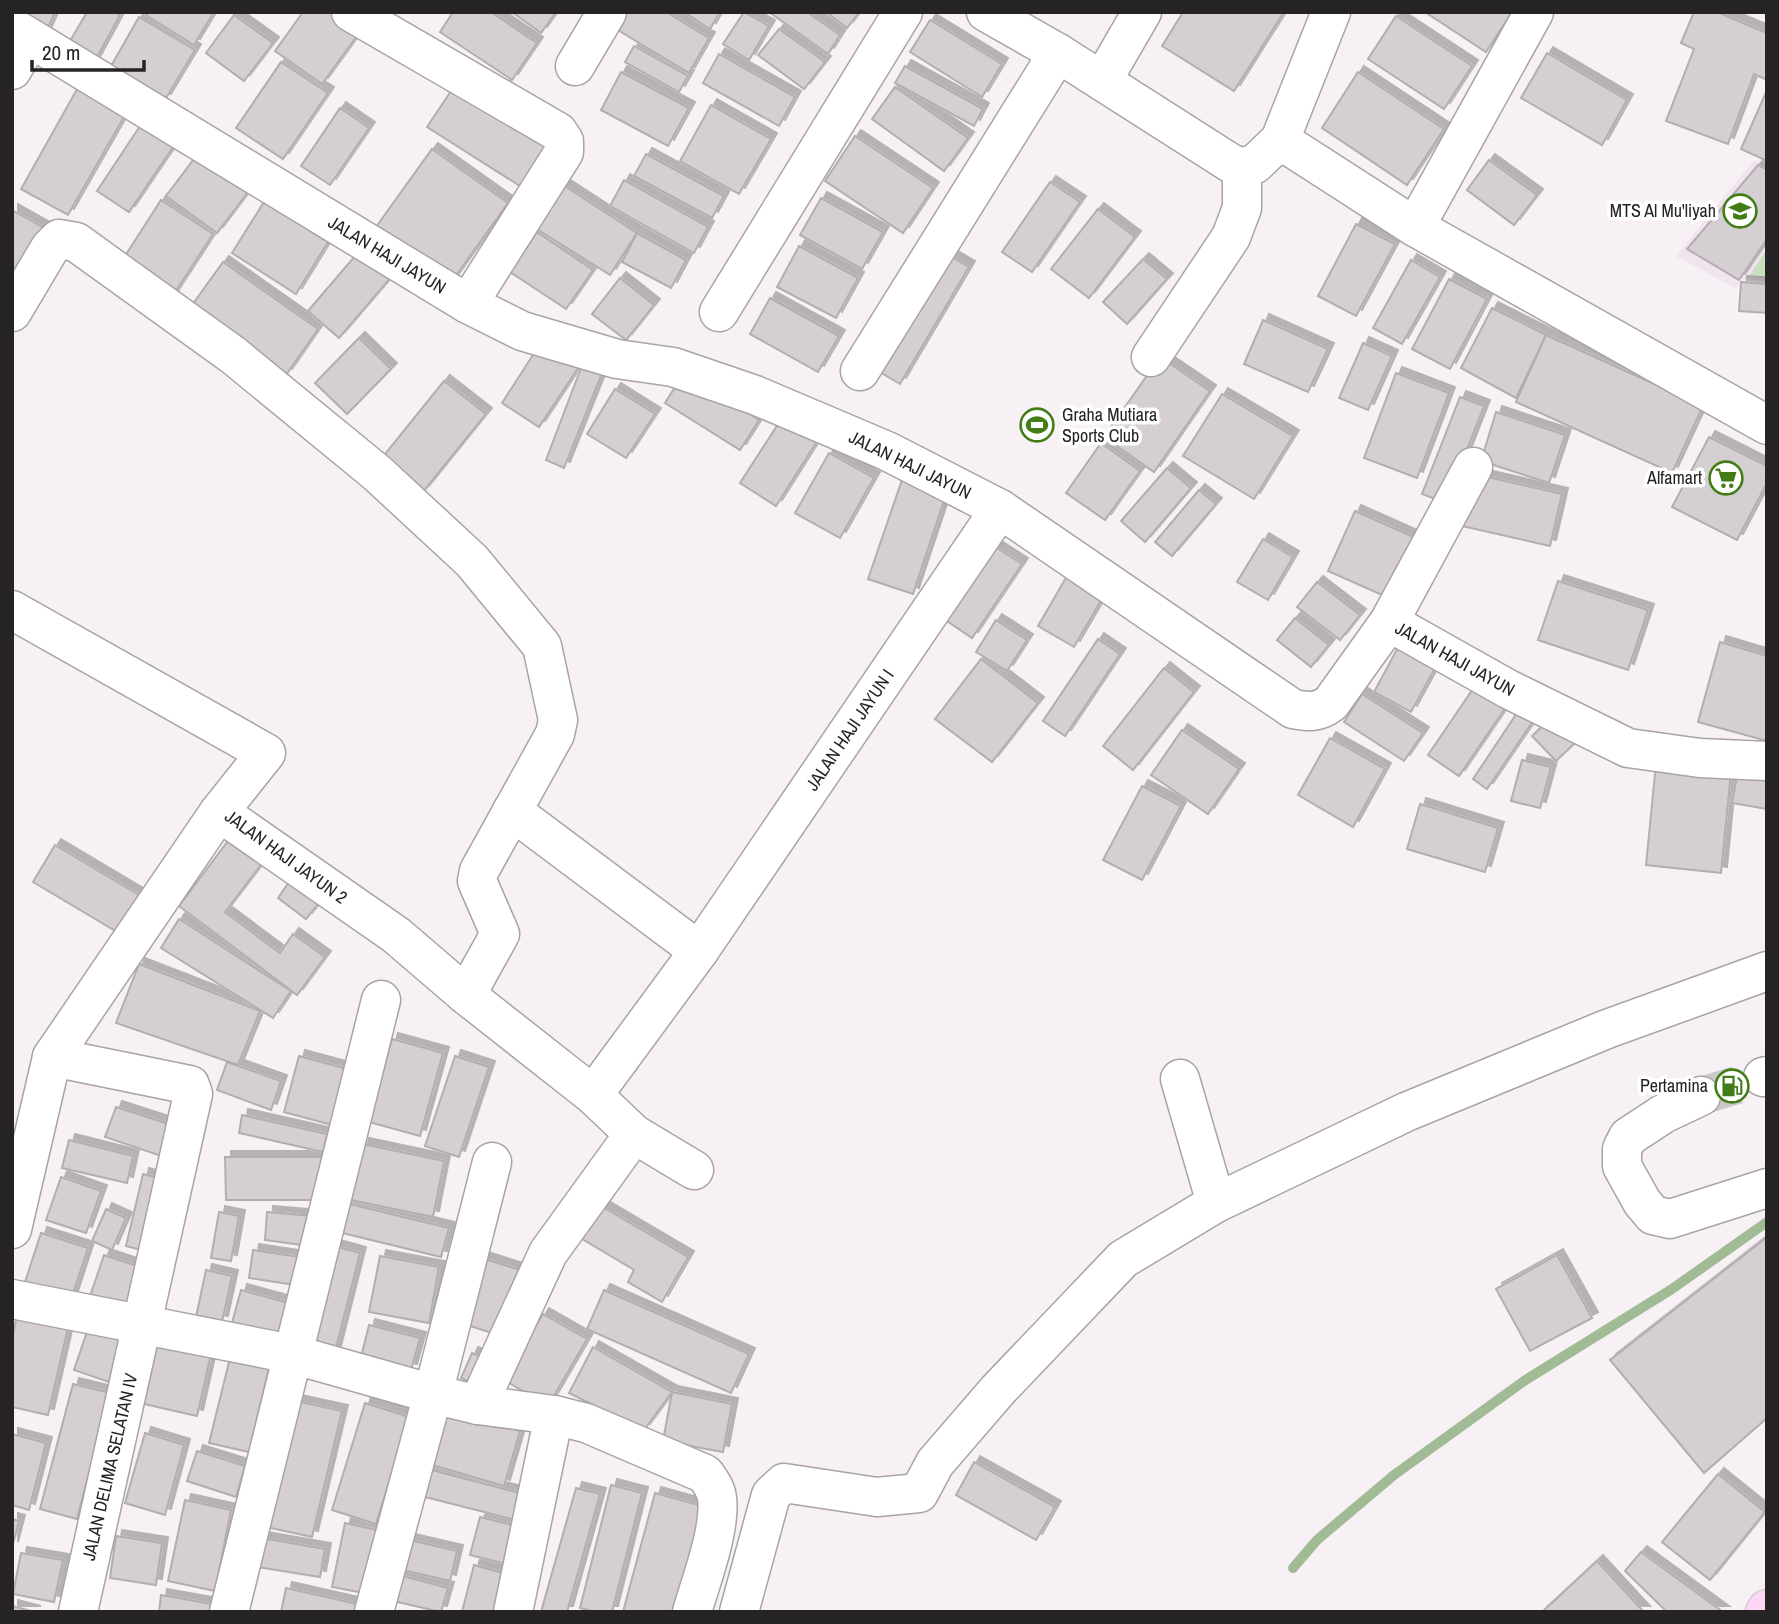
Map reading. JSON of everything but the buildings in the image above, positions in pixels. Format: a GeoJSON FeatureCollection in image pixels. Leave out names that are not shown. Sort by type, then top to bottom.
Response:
{"type":"FeatureCollection","features":[{"type":"Feature","properties":{"kind":"street"},"geometry":{"type":"LineString","coordinates":[[351,12],[558,132],[564,141],[564,152],[468,304]]}},
{"type":"Feature","properties":{"kind":"street"},"geometry":{"type":"LineString","coordinates":[[575,65],[607,12]]}},
{"type":"Feature","properties":{"kind":"street"},"geometry":{"type":"LineString","coordinates":[[719,312],[903,12]]}},
{"type":"Feature","properties":{"kind":"street"},"geometry":{"type":"LineString","coordinates":[[986,12],[1058,53],[1232,164],[1242,167],[1255,164],[1280,140],[1331,12]]}},
{"type":"Feature","properties":{"kind":"street"},"geometry":{"type":"LineString","coordinates":[[1102,81],[1142,12]]}},
{"type":"Feature","properties":{"kind":"street"},"geometry":{"type":"LineString","coordinates":[[1415,228],[1534,12]]}},
{"type":"Feature","properties":{"kind":"street","name":"JALAN HAJI JAYUN"},"geometry":{"type":"LineString","coordinates":[[18,45],[468,304],[522,331],[617,359],[673,367],[755,395],[887,451],[1000,509],[1293,709],[1319,712],[1331,704],[1389,622],[1508,688],[1628,748],[1700,758],[1767,761]]}},
{"type":"Feature","properties":{"kind":"street"},"geometry":{"type":"LineString","coordinates":[[860,371],[1058,53]]}},
{"type":"Feature","properties":{"kind":"street"},"geometry":{"type":"LineString","coordinates":[[1280,140],[1415,228],[1767,425]]}},
{"type":"Feature","properties":{"kind":"street"},"geometry":{"type":"LineString","coordinates":[[1151,357],[1231,237],[1242,208],[1242,167]]}},
{"type":"Feature","properties":{"kind":"street"},"geometry":{"type":"LineString","coordinates":[[12,312],[50,248],[59,239],[76,242],[233,355],[377,473],[472,561],[542,646],[558,720],[555,734],[479,871],[477,881],[500,934],[466,995]]}},
{"type":"Feature","properties":{"kind":"street"},"geometry":{"type":"LineString","coordinates":[[1389,622],[1473,467]]}},
{"type":"Feature","properties":{"kind":"street","name":"JALAN HAJI JAYUN I"},"geometry":{"type":"LineString","coordinates":[[593,1095],[699,951],[1000,509]]}},
{"type":"Feature","properties":{"kind":"street","name":"JALAN HAJI JAYUN 2"},"geometry":{"type":"LineString","coordinates":[[12,610],[266,753],[219,812],[396,936],[593,1095],[634,1134],[694,1170]]}},
{"type":"Feature","properties":{"kind":"street"},"geometry":{"type":"LineString","coordinates":[[512,811],[699,951]]}},
{"type":"Feature","properties":{"kind":"street"},"geometry":{"type":"LineString","coordinates":[[12,1229],[52,1057],[219,812]]}},
{"type":"Feature","properties":{"kind":"street"},"geometry":{"type":"LineString","coordinates":[[739,1612],[771,1495],[784,1483],[877,1497],[927,1478],[999,1390],[1123,1259],[1216,1203],[1406,1112],[1607,1029],[1767,971]]}},
{"type":"Feature","properties":{"kind":"street"},"geometry":{"type":"LineString","coordinates":[[229,1612],[381,1000]]}},
{"type":"Feature","properties":{"kind":"street","name":"JALAN DELIMA SELATAN IV"},"geometry":{"type":"LineString","coordinates":[[52,1057],[190,1085],[193,1094],[78,1612]]}},
{"type":"Feature","properties":{"kind":"street"},"geometry":{"type":"LineString","coordinates":[[1180,1079],[1216,1203]]}},
{"type":"Feature","properties":{"kind":"street"},"geometry":{"type":"LineString","coordinates":[[1701,1096],[1663,1114],[1628,1137],[1622,1149],[1622,1166],[1642,1202],[1653,1215],[1670,1219],[1767,1188]]}},
{"type":"Feature","properties":{"kind":"street"},"geometry":{"type":"LineString","coordinates":[[478,1405],[548,1253],[634,1134]]}},
{"type":"Feature","properties":{"kind":"street"},"geometry":{"type":"LineString","coordinates":[[374,1612],[492,1162]]}},
{"type":"Feature","properties":{"kind":"street"},"geometry":{"type":"LineString","coordinates":[[12,1299],[292,1354],[478,1405],[554,1415],[586,1423],[705,1474],[712,1483],[717,1498],[716,1527],[692,1612]]}},
{"type":"Feature","properties":{"kind":"street"},"geometry":{"type":"LineString","coordinates":[[513,1612],[554,1415]]}},
{"type":"Feature","properties":{"kind":"shaded area","name":"MTS Al Mu'liyah"},"geometry":{"type":"Polygon","coordinates":[[[1754,160],[1767,165],[1767,281],[1745,279],[1735,288],[1676,256],[1754,160]]]}},
{"type":"Feature","properties":{"kind":"green space"},"geometry":{"type":"Polygon","coordinates":[[[1767,249],[1767,278],[1749,276],[1767,249]]]}},
{"type":"Feature","properties":{"kind":"waterway"},"geometry":{"type":"LineString","coordinates":[[1293,1568],[1317,1540],[1394,1475],[1524,1381],[1672,1289],[1767,1222]]}},
{"type":"Feature","properties":{"kind":"tunnel"},"geometry":{"type":"LineString","coordinates":[[1701,1096],[1763,1077]]}},
{"type":"Feature","properties":{"kind":"place","name":"MTS Al Mu'liyah"},"geometry":{"type":"Point","coordinates":[1740,211]}},
{"type":"Feature","properties":{"kind":"place","name":"Graha Mutiara Sports Club"},"geometry":{"type":"Point","coordinates":[1037,425]}},
{"type":"Feature","properties":{"kind":"place","name":"Alfamart"},"geometry":{"type":"Point","coordinates":[1726,478]}},
{"type":"Feature","properties":{"kind":"place","name":"Pertamina"},"geometry":{"type":"Point","coordinates":[1732,1086]}}]}
